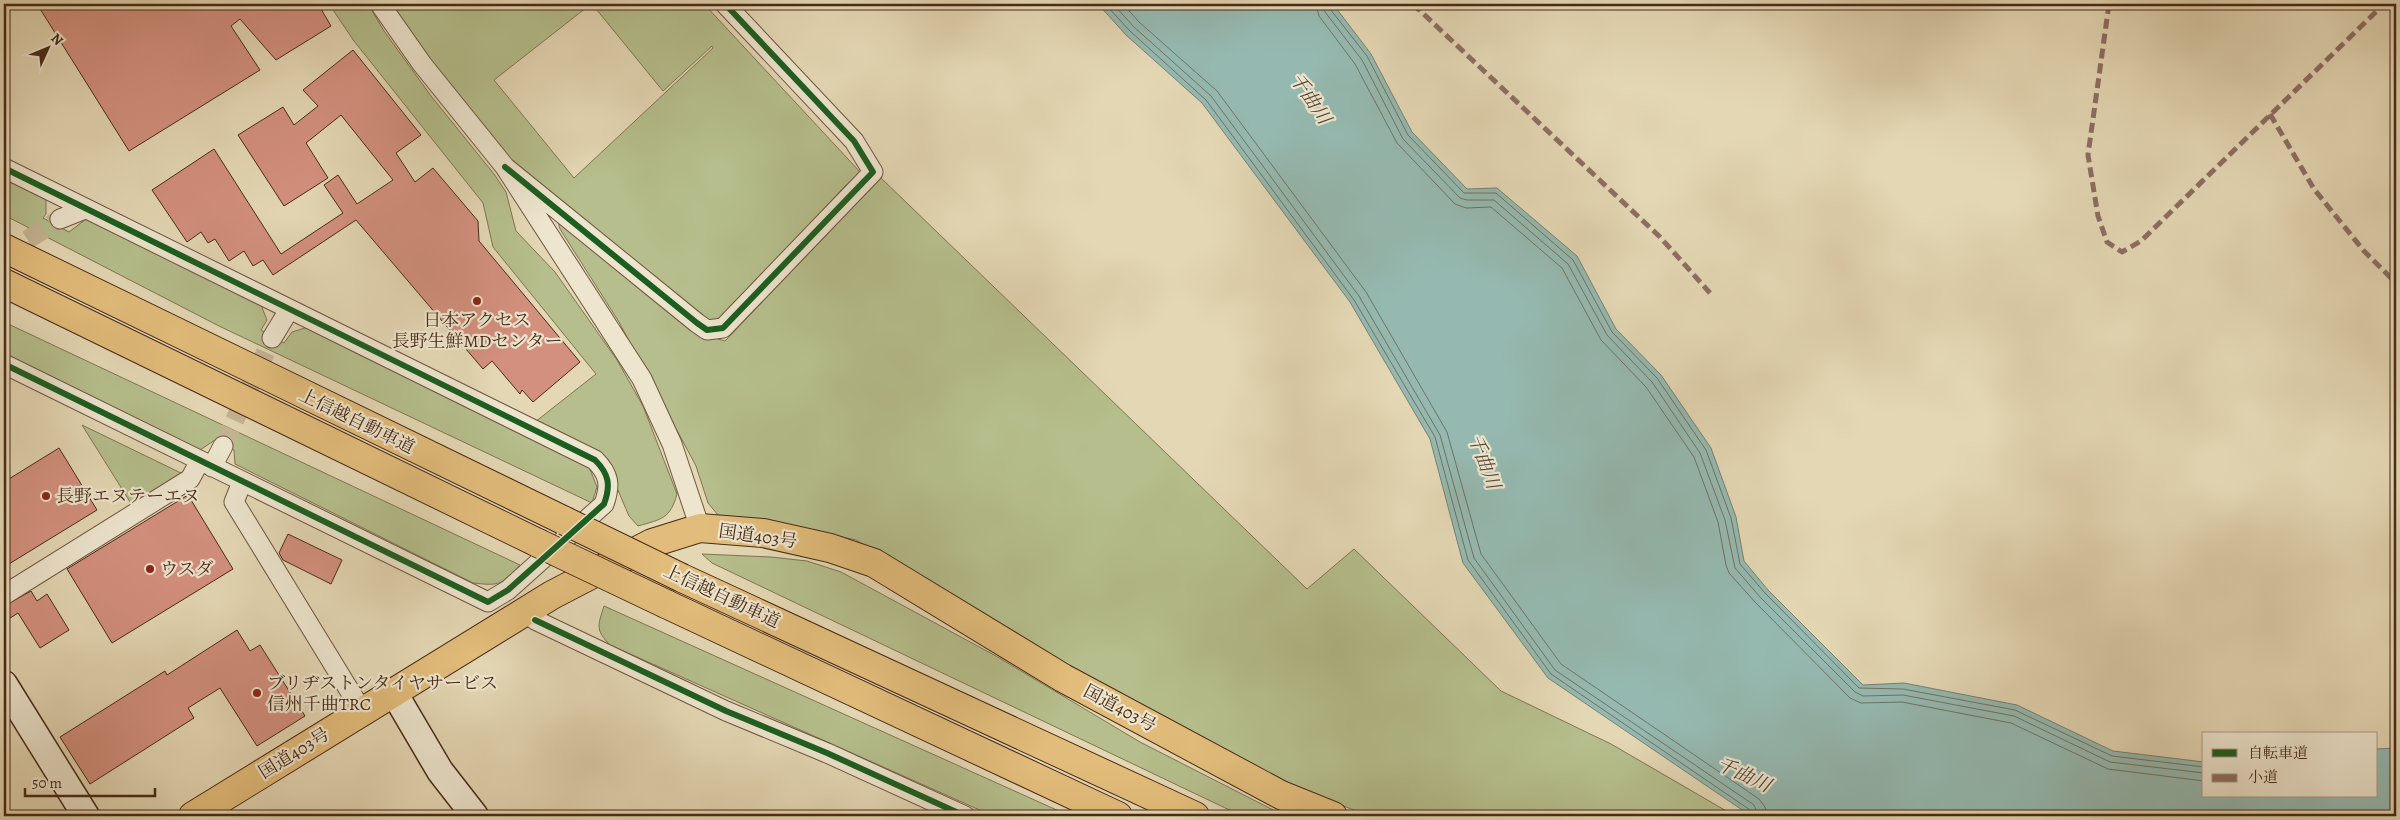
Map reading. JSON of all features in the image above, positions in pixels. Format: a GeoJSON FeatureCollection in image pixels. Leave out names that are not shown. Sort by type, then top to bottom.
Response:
{"type":"FeatureCollection","features":[{"type":"Feature","properties":{"kind":"highway","name":"上信越自動車道"},"geometry":{"type":"LineString","coordinates":[[4,237],[113,292],[253,370]]}},
{"type":"Feature","properties":{"kind":"highway","name":"上信越自動車道"},"geometry":{"type":"LineString","coordinates":[[4,248],[682,578],[1195,816]]}},
{"type":"Feature","properties":{"kind":"highway","name":"上信越自動車道"},"geometry":{"type":"LineString","coordinates":[[4,284],[538,543],[1118,816]]}},
{"type":"Feature","properties":{"kind":"highway","name":"上信越自動車道"},"geometry":{"type":"LineString","coordinates":[[4,292],[236,398]]}},
{"type":"Feature","properties":{"kind":"highway","name":"国道403号"},"geometry":{"type":"LineString","coordinates":[[193,816],[393,691],[589,574],[652,543],[700,528],[763,533],[830,548],[874,564],[1063,678],[1281,794],[1333,816]]}},
{"type":"Feature","properties":{"kind":"street"},"geometry":{"type":"LineString","coordinates":[[380,4],[422,64],[505,167],[642,379],[672,444],[700,528]]}},
{"type":"Feature","properties":{"kind":"street"},"geometry":{"type":"LineString","coordinates":[[505,167],[707,330],[723,328],[873,172],[854,140],[725,4]]}},
{"type":"Feature","properties":{"kind":"street"},"geometry":{"type":"LineString","coordinates":[[4,168],[288,310],[595,460],[605,470],[608,492],[604,504],[508,590],[488,602],[4,364]]}},
{"type":"Feature","properties":{"kind":"street"},"geometry":{"type":"LineString","coordinates":[[60,219],[85,209]]}},
{"type":"Feature","properties":{"kind":"street"},"geometry":{"type":"LineString","coordinates":[[272,338],[288,310]]}},
{"type":"Feature","properties":{"kind":"street"},"geometry":{"type":"LineString","coordinates":[[4,595],[190,479],[223,446]]}},
{"type":"Feature","properties":{"kind":"street"},"geometry":{"type":"LineString","coordinates":[[242,482],[234,502],[362,711]]}},
{"type":"Feature","properties":{"kind":"street"},"geometry":{"type":"LineString","coordinates":[[535,620],[726,711],[827,753],[965,816]]}},
{"type":"Feature","properties":{"kind":"street"},"geometry":{"type":"LineString","coordinates":[[4,684],[86,816]]}},
{"type":"Feature","properties":{"kind":"street"},"geometry":{"type":"LineString","coordinates":[[393,691],[440,771],[475,816]]}},
{"type":"Feature","properties":{"kind":"green space"},"geometry":{"type":"Polygon","coordinates":[[[329,4],[368,4],[384,31],[431,96],[494,174],[506,192],[516,231],[555,272],[617,360],[643,406],[677,494],[671,509],[664,517],[638,526],[629,516],[617,488],[535,422],[596,374],[493,247],[483,203],[354,41],[329,4]]]}},
{"type":"Feature","properties":{"kind":"green space"},"geometry":{"type":"Polygon","coordinates":[[[389,4],[591,4],[494,80],[574,178],[713,48],[712,46],[663,91],[592,4],[704,4],[861,173],[845,186],[731,310],[719,321],[710,321],[514,170],[436,70],[389,4]]]}},
{"type":"Feature","properties":{"kind":"green space"},"geometry":{"type":"Polygon","coordinates":[[[881,178],[1307,589],[1354,549],[1501,691],[1611,744],[1735,816],[1368,816],[1259,771],[1100,686],[856,540],[760,519],[733,521],[718,515],[708,503],[696,466],[619,322],[560,229],[558,222],[701,334],[725,341],[881,178]]]}},
{"type":"Feature","properties":{"kind":"green space"},"geometry":{"type":"Polygon","coordinates":[[[4,179],[46,199],[46,214],[43,218],[69,232],[90,216],[261,305],[267,320],[261,330],[284,343],[292,332],[308,327],[451,394],[589,467],[597,487],[592,503],[219,326],[4,215],[4,179]]]}},
{"type":"Feature","properties":{"kind":"green space"},"geometry":{"type":"Polygon","coordinates":[[[4,322],[520,565],[509,577],[500,583],[473,583],[235,464],[234,450],[215,440],[200,450],[4,356],[4,322]]]}},
{"type":"Feature","properties":{"kind":"green space"},"geometry":{"type":"Polygon","coordinates":[[[82,425],[183,474],[132,505],[82,425]]]}},
{"type":"Feature","properties":{"kind":"green space"},"geometry":{"type":"Polygon","coordinates":[[[702,554],[771,557],[807,561],[841,572],[996,656],[1140,742],[1285,816],[1242,816],[712,563],[702,554]]]}},
{"type":"Feature","properties":{"kind":"green space"},"geometry":{"type":"Polygon","coordinates":[[[604,606],[1070,816],[993,816],[610,645],[602,635],[599,627],[604,606]]]}},
{"type":"Feature","properties":{"kind":"water","name":"千曲川"},"geometry":{"type":"Polygon","coordinates":[[[1098,4],[1333,4],[1371,54],[1412,132],[1467,189],[1497,188],[1577,256],[1616,329],[1661,375],[1711,448],[1736,517],[1744,561],[1768,590],[1863,685],[1904,683],[2017,705],[2113,751],[2202,762],[2202,798],[2378,798],[2378,749],[2396,748],[2396,816],[1751,816],[1548,678],[1463,563],[1430,439],[1350,302],[1202,103],[1126,35],[1098,4]]]}},
{"type":"Feature","properties":{"kind":"building"},"geometry":{"type":"Polygon","coordinates":[[[37,4],[318,4],[331,26],[276,60],[240,19],[231,26],[260,70],[129,151],[37,4]]]}},
{"type":"Feature","properties":{"kind":"building"},"geometry":{"type":"Polygon","coordinates":[[[353,50],[421,135],[396,153],[415,182],[433,168],[478,221],[479,241],[580,362],[533,402],[522,390],[520,394],[492,361],[483,369],[356,220],[273,275],[263,260],[253,266],[244,251],[229,261],[215,239],[208,243],[201,232],[187,242],[152,190],[214,149],[281,254],[343,213],[324,185],[338,175],[357,204],[393,180],[341,115],[306,143],[328,178],[284,206],[238,135],[283,107],[294,125],[318,106],[303,90],[353,50]]]}},
{"type":"Feature","properties":{"kind":"building","name":"長野エヌテーエヌ"},"geometry":{"type":"Polygon","coordinates":[[[59,448],[97,510],[4,567],[4,482],[59,448]]]}},
{"type":"Feature","properties":{"kind":"building","name":"ウスダ"},"geometry":{"type":"Polygon","coordinates":[[[188,495],[233,569],[112,643],[67,569],[188,495]]]}},
{"type":"Feature","properties":{"kind":"building"},"geometry":{"type":"Polygon","coordinates":[[[288,534],[342,560],[331,584],[283,560],[279,553],[288,534]]]}},
{"type":"Feature","properties":{"kind":"building"},"geometry":{"type":"Polygon","coordinates":[[[31,591],[37,601],[47,594],[69,630],[40,648],[18,613],[4,622],[4,606],[31,591]]]}},
{"type":"Feature","properties":{"kind":"building"},"geometry":{"type":"Polygon","coordinates":[[[237,630],[250,651],[260,645],[305,716],[257,746],[220,688],[188,708],[194,718],[90,784],[60,737],[165,671],[167,675],[237,630]]]}},
{"type":"Feature","properties":{"kind":"tunnel"},"geometry":{"type":"LineString","coordinates":[[4,255],[60,219]]}},
{"type":"Feature","properties":{"kind":"tunnel"},"geometry":{"type":"LineString","coordinates":[[223,446],[272,338]]}},
{"type":"Feature","properties":{"kind":"marked path"},"geometry":{"type":"LineString","coordinates":[[1413,4],[1660,237],[1710,293]]}},
{"type":"Feature","properties":{"kind":"marked path"},"geometry":{"type":"LineString","coordinates":[[2109,4],[2088,155],[2098,216],[2107,242],[2122,252],[2141,241],[2384,4]]}},
{"type":"Feature","properties":{"kind":"marked path"},"geometry":{"type":"LineString","coordinates":[[2270,114],[2314,189],[2364,251],[2396,283]]}},
{"type":"Feature","properties":{"kind":"cycle path"},"geometry":{"type":"LineString","coordinates":[[505,167],[697,323],[707,330],[723,328],[873,172],[854,141],[725,4]]}},
{"type":"Feature","properties":{"kind":"cycle path"},"geometry":{"type":"LineString","coordinates":[[4,168],[595,460],[606,475],[608,491],[604,504],[508,590],[488,602],[4,364]]}},
{"type":"Feature","properties":{"kind":"cycle path"},"geometry":{"type":"LineString","coordinates":[[535,620],[726,711],[827,753],[965,816]]}},
{"type":"Feature","properties":{"kind":"place","name":"日本アクセス 長野生鮮MDセンター"},"geometry":{"type":"Point","coordinates":[477,301]}},
{"type":"Feature","properties":{"kind":"place","name":"長野エヌテーエヌ"},"geometry":{"type":"Point","coordinates":[46,496]}},
{"type":"Feature","properties":{"kind":"place","name":"ウスダ"},"geometry":{"type":"Point","coordinates":[150,569]}},
{"type":"Feature","properties":{"kind":"place","name":"ブリヂストンタイヤサービス 信州千曲TRC"},"geometry":{"type":"Point","coordinates":[257,693]}}]}
